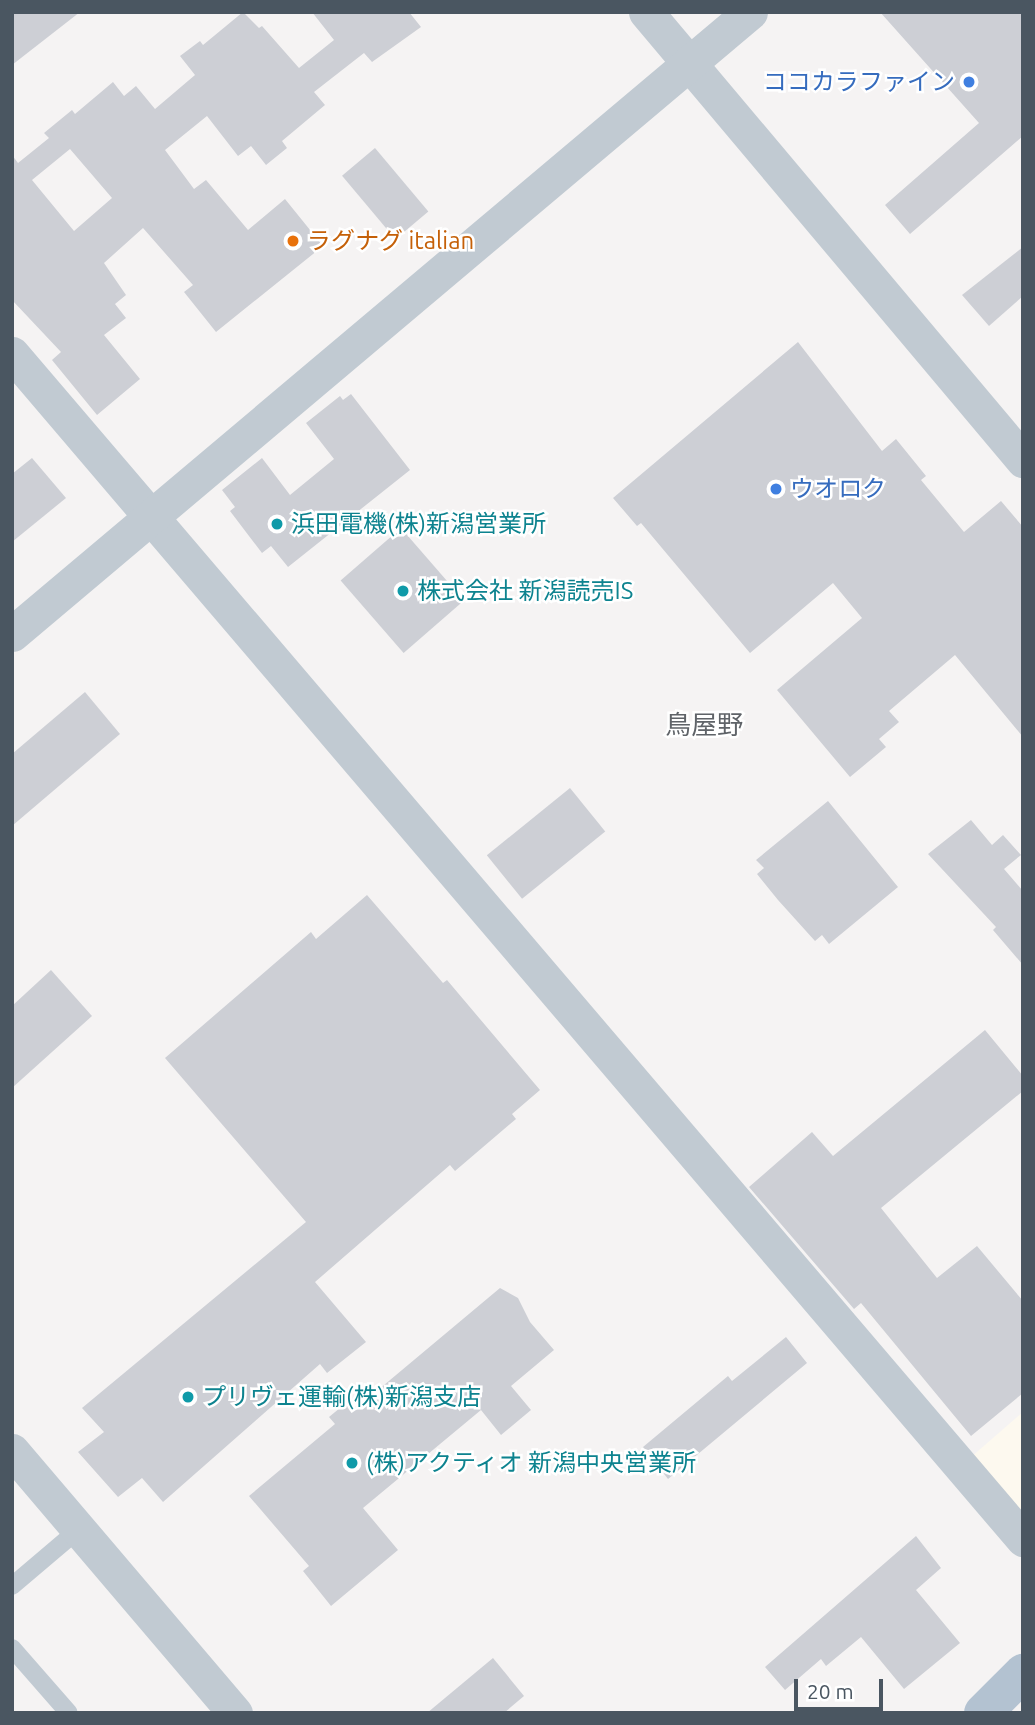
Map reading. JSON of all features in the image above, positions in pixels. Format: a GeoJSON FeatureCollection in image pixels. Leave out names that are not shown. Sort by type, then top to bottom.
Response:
{"type":"FeatureCollection","features":[{"type":"Feature","properties":{"kind":"main road"},"geometry":{"type":"LineString","coordinates":[[983,1713],[1023,1673]]}},
{"type":"Feature","properties":{"kind":"street"},"geometry":{"type":"LineString","coordinates":[[646,12],[1023,460]]}},
{"type":"Feature","properties":{"kind":"street"},"geometry":{"type":"LineString","coordinates":[[12,634],[750,12]]}},
{"type":"Feature","properties":{"kind":"street"},"geometry":{"type":"LineString","coordinates":[[12,354],[1023,1539]]}},
{"type":"Feature","properties":{"kind":"street"},"geometry":{"type":"LineString","coordinates":[[12,1451],[235,1713]]}},
{"type":"Feature","properties":{"kind":"lane"},"geometry":{"type":"LineString","coordinates":[[12,1586],[78,1530]]}},
{"type":"Feature","properties":{"kind":"lane"},"geometry":{"type":"LineString","coordinates":[[12,1648],[69,1713]]}},
{"type":"Feature","properties":{"kind":"shaded area"},"geometry":{"type":"Polygon","coordinates":[[[1023,1412],[1023,1519],[970,1458],[1023,1412]]]}},
{"type":"Feature","properties":{"kind":"building"},"geometry":{"type":"Polygon","coordinates":[[[12,12],[80,12],[12,65],[12,12]]]}},
{"type":"Feature","properties":{"kind":"building"},"geometry":{"type":"Polygon","coordinates":[[[243,12],[259,28],[262,26],[299,68],[334,40],[312,12],[409,12],[421,27],[372,62],[364,53],[314,92],[325,105],[282,141],[287,148],[266,165],[251,146],[238,156],[207,116],[165,150],[194,189],[206,180],[248,230],[285,199],[323,246],[216,332],[184,292],[193,285],[143,228],[104,263],[126,295],[115,304],[126,318],[104,335],[140,379],[97,415],[52,360],[61,352],[12,300],[12,155],[18,163],[49,138],[44,133],[72,110],[75,114],[113,82],[124,96],[136,86],[155,109],[195,75],[180,56],[200,41],[203,45],[243,12]],[[70,149],[32,180],[74,231],[112,198],[70,149]]]}},
{"type":"Feature","properties":{"kind":"building"},"geometry":{"type":"Polygon","coordinates":[[[880,12],[1023,12],[1023,136],[910,234],[885,205],[979,123],[880,12]]]}},
{"type":"Feature","properties":{"kind":"building"},"geometry":{"type":"Polygon","coordinates":[[[375,148],[428,212],[395,239],[342,176],[375,148]]]}},
{"type":"Feature","properties":{"kind":"building"},"geometry":{"type":"Polygon","coordinates":[[[1023,247],[1023,296],[989,326],[962,295],[1023,247]]]}},
{"type":"Feature","properties":{"kind":"building"},"geometry":{"type":"Polygon","coordinates":[[[798,342],[882,451],[896,439],[926,476],[921,480],[964,532],[1001,501],[1023,527],[1023,737],[955,655],[889,711],[899,722],[879,739],[886,747],[850,777],[777,690],[862,618],[833,583],[750,653],[641,523],[637,526],[613,498],[798,342]]]}},
{"type":"Feature","properties":{"kind":"building"},"geometry":{"type":"Polygon","coordinates":[[[351,394],[410,470],[288,567],[271,546],[262,553],[230,511],[235,507],[222,490],[262,458],[290,495],[334,459],[306,423],[340,396],[343,400],[351,394]]]}},
{"type":"Feature","properties":{"kind":"building"},"geometry":{"type":"Polygon","coordinates":[[[32,458],[66,498],[12,542],[12,474],[32,458]]]}},
{"type":"Feature","properties":{"kind":"building","name":"株式会社 新潟読売IS"},"geometry":{"type":"Polygon","coordinates":[[[401,528],[464,600],[404,653],[341,580],[401,528]]]}},
{"type":"Feature","properties":{"kind":"building"},"geometry":{"type":"Polygon","coordinates":[[[85,692],[120,734],[12,826],[12,754],[85,692]]]}},
{"type":"Feature","properties":{"kind":"building"},"geometry":{"type":"Polygon","coordinates":[[[570,788],[605,832],[522,899],[487,855],[570,788]]]}},
{"type":"Feature","properties":{"kind":"building"},"geometry":{"type":"Polygon","coordinates":[[[828,801],[898,887],[829,944],[822,935],[815,941],[778,900],[757,874],[764,868],[756,860],[828,801]]]}},
{"type":"Feature","properties":{"kind":"building"},"geometry":{"type":"Polygon","coordinates":[[[971,820],[992,845],[1003,835],[1021,855],[1004,869],[1023,891],[1023,965],[993,930],[996,927],[928,854],[971,820]]]}},
{"type":"Feature","properties":{"kind":"building"},"geometry":{"type":"Polygon","coordinates":[[[367,895],[443,983],[447,980],[540,1090],[512,1114],[516,1119],[455,1171],[450,1165],[315,1282],[366,1342],[327,1373],[320,1364],[163,1502],[142,1478],[118,1497],[78,1452],[104,1432],[82,1408],[306,1222],[165,1058],[311,932],[316,939],[367,895]]]}},
{"type":"Feature","properties":{"kind":"building"},"geometry":{"type":"Polygon","coordinates":[[[51,970],[92,1016],[12,1088],[12,1006],[51,970]]]}},
{"type":"Feature","properties":{"kind":"building"},"geometry":{"type":"Polygon","coordinates":[[[985,1030],[1023,1076],[1023,1091],[881,1208],[937,1278],[977,1246],[1023,1301],[1023,1393],[971,1436],[861,1303],[854,1309],[749,1187],[812,1132],[833,1156],[985,1030]]]}},
{"type":"Feature","properties":{"kind":"building"},"geometry":{"type":"Polygon","coordinates":[[[500,1288],[518,1298],[530,1322],[554,1350],[511,1386],[531,1410],[501,1435],[481,1410],[363,1508],[398,1550],[331,1606],[303,1571],[309,1566],[249,1496],[335,1424],[329,1417],[346,1403],[353,1411],[500,1288]]]}},
{"type":"Feature","properties":{"kind":"building"},"geometry":{"type":"Polygon","coordinates":[[[786,1337],[807,1363],[668,1479],[643,1447],[728,1376],[732,1381],[786,1337]]]}},
{"type":"Feature","properties":{"kind":"building"},"geometry":{"type":"Polygon","coordinates":[[[916,1536],[941,1568],[916,1590],[960,1643],[904,1689],[861,1637],[826,1666],[821,1659],[785,1690],[765,1667],[916,1536]]]}},
{"type":"Feature","properties":{"kind":"building"},"geometry":{"type":"Polygon","coordinates":[[[493,1658],[524,1696],[504,1713],[427,1713],[493,1658]]]}},
{"type":"Feature","properties":{"kind":"place","name":"ココカラファイン"},"geometry":{"type":"Point","coordinates":[969,82]}},
{"type":"Feature","properties":{"kind":"place","name":"ラグナグ italian"},"geometry":{"type":"Point","coordinates":[293,241]}},
{"type":"Feature","properties":{"kind":"place","name":"ウオロク"},"geometry":{"type":"Point","coordinates":[776,489]}},
{"type":"Feature","properties":{"kind":"place","name":"浜田電機(株)新潟営業所"},"geometry":{"type":"Point","coordinates":[277,524]}},
{"type":"Feature","properties":{"kind":"place","name":"株式会社 新潟読売IS"},"geometry":{"type":"Point","coordinates":[403,591]}},
{"type":"Feature","properties":{"kind":"place","name":"プリヴェ運輸(株)新潟支店"},"geometry":{"type":"Point","coordinates":[188,1397]}},
{"type":"Feature","properties":{"kind":"place","name":"(株)アクティオ 新潟中央営業所"},"geometry":{"type":"Point","coordinates":[352,1463]}},
{"type":"Feature","properties":{"kind":"district","name":"鳥屋野"},"geometry":{"type":"Point","coordinates":[704,725]}}]}
